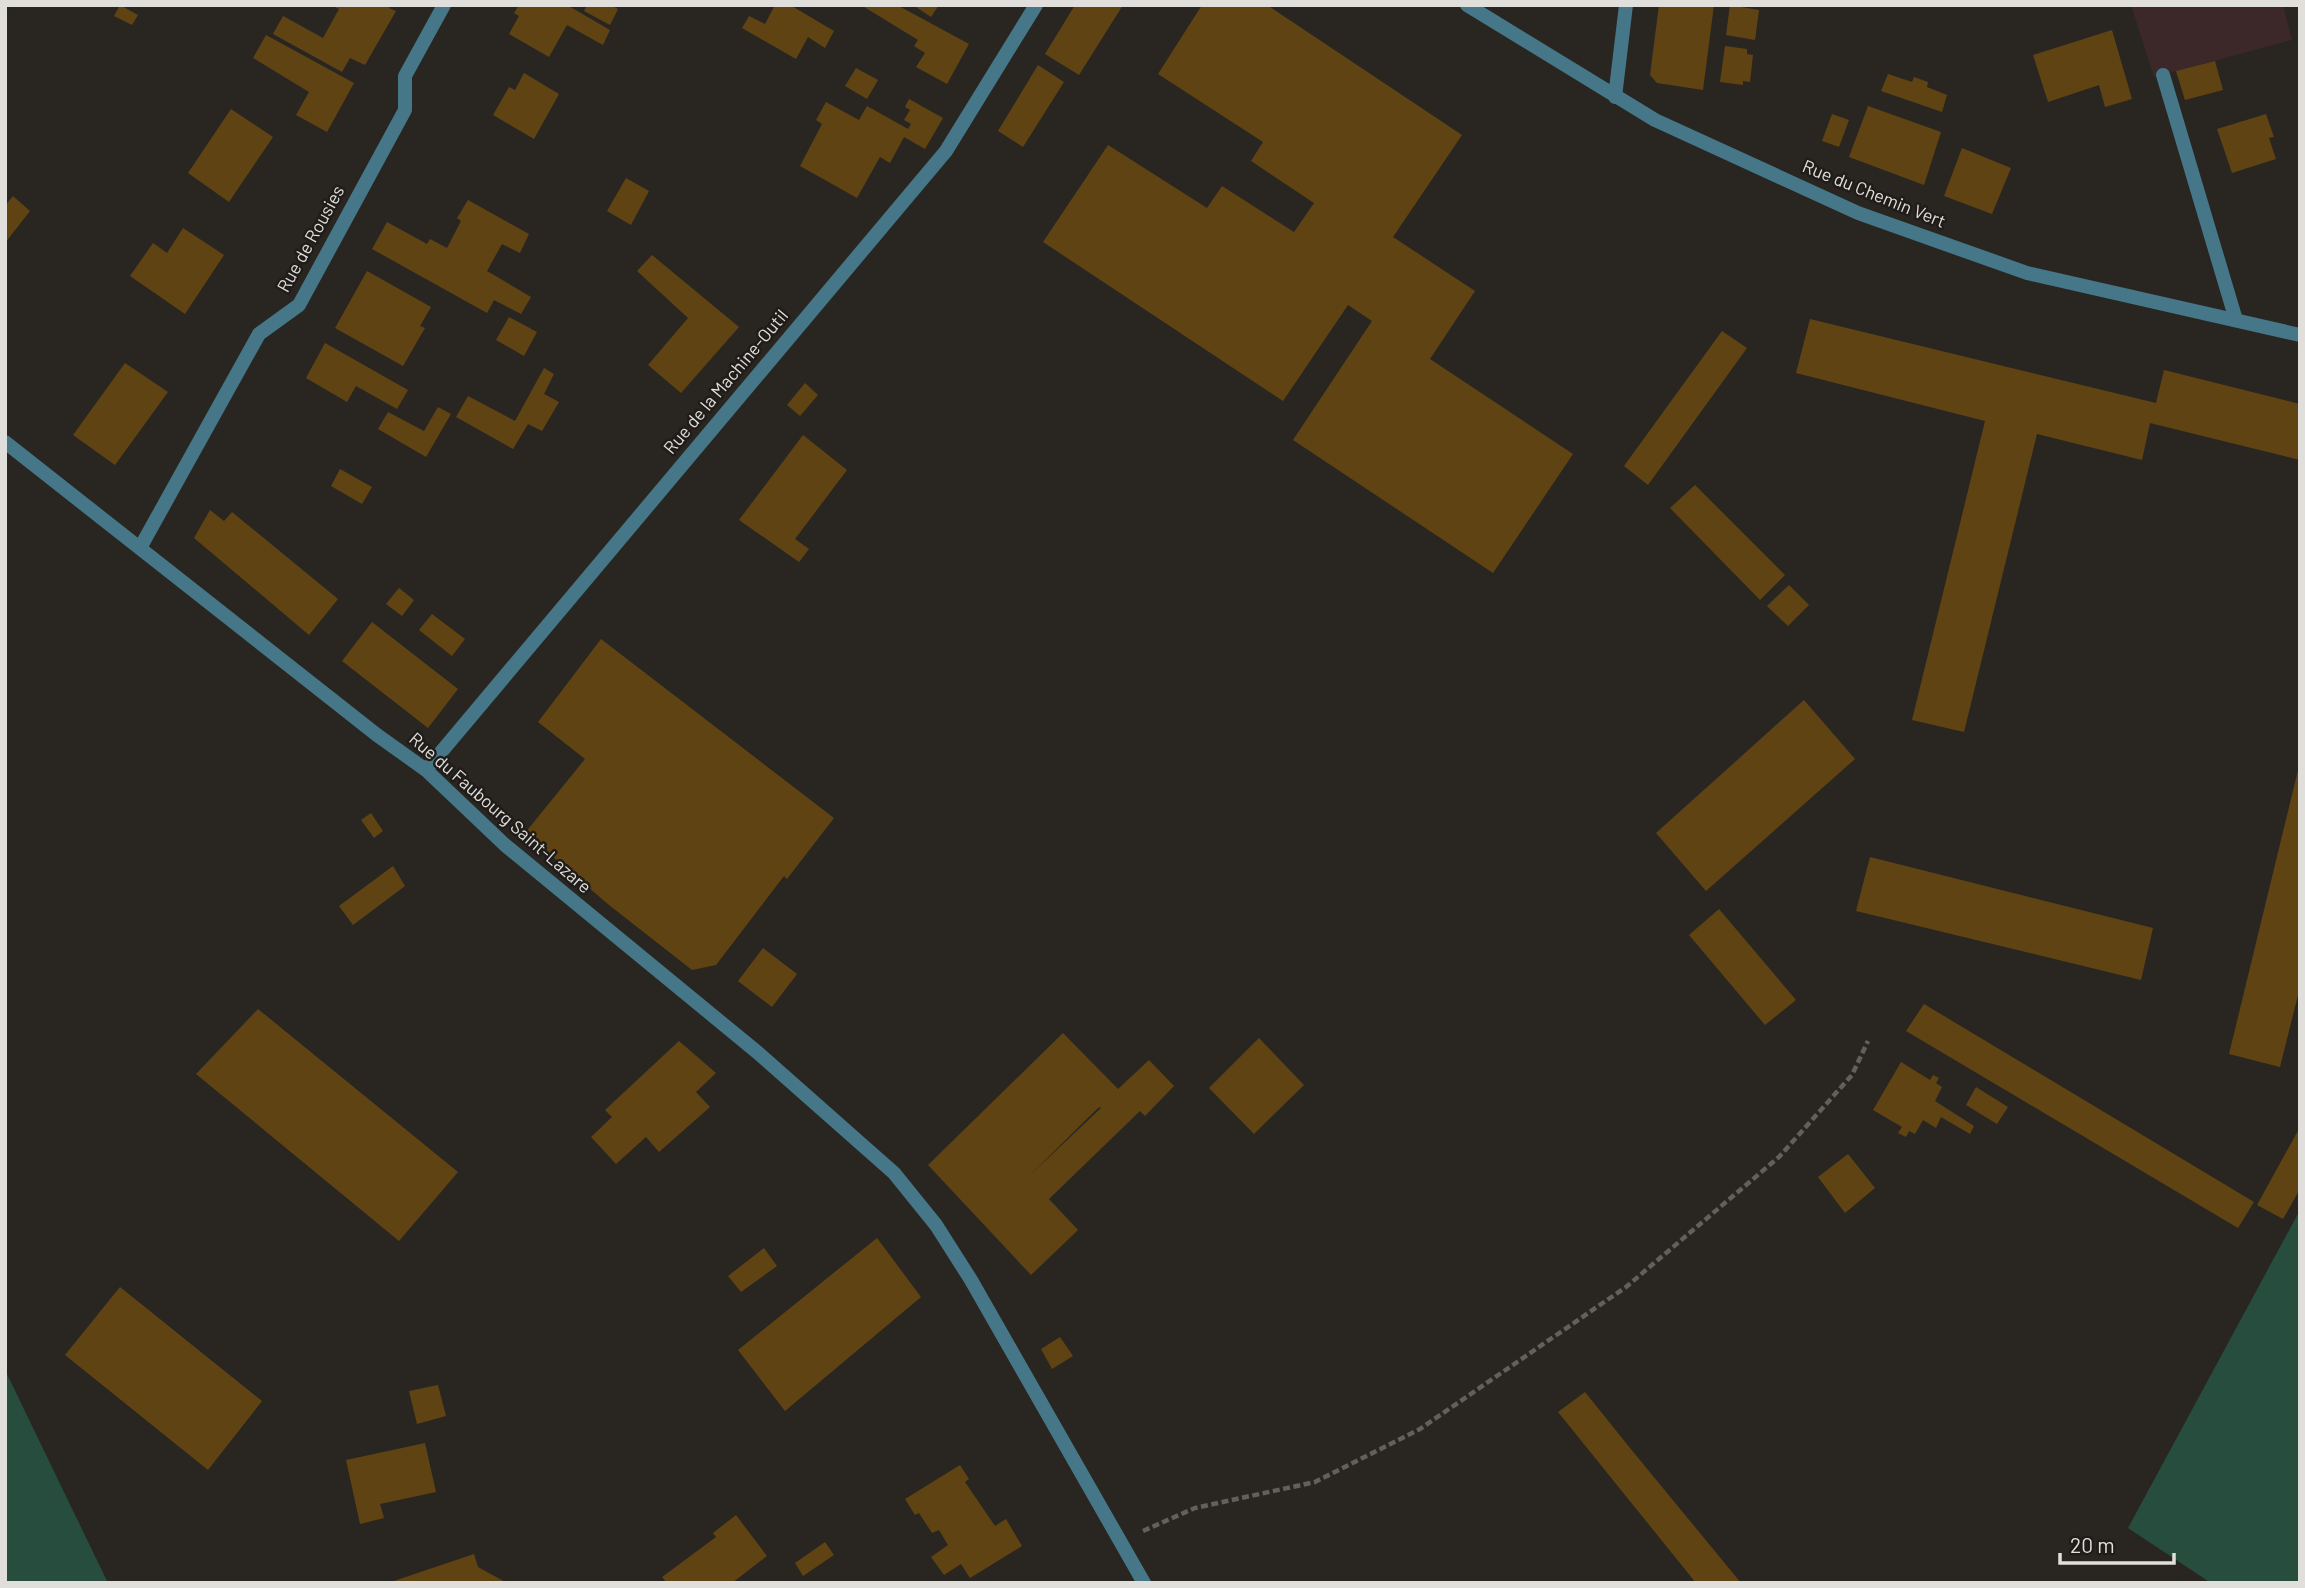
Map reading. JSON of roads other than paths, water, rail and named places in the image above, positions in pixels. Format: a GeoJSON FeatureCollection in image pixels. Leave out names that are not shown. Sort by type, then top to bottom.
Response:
{"type":"FeatureCollection","features":[{"type":"Feature","properties":{"kind":"street","name":"Rue de Rousies"},"geometry":{"type":"LineString","coordinates":[[140,548],[259,334],[299,305],[405,110],[405,76],[444,5]]}},
{"type":"Feature","properties":{"kind":"street","name":"Rue de la Machine-Outil"},"geometry":{"type":"LineString","coordinates":[[426,770],[946,150],[1035,5]]}},
{"type":"Feature","properties":{"kind":"street","name":"Rue du Chemin Vert"},"geometry":{"type":"LineString","coordinates":[[1467,5],[1656,120],[1871,217],[2027,273],[2300,334]]}},
{"type":"Feature","properties":{"kind":"street"},"geometry":{"type":"LineString","coordinates":[[1615,97],[1626,5]]}},
{"type":"Feature","properties":{"kind":"street"},"geometry":{"type":"LineString","coordinates":[[2163,75],[2235,320]]}},
{"type":"Feature","properties":{"kind":"street","name":"Rue du Faubourg Saint-Lazare"},"geometry":{"type":"LineString","coordinates":[[5,442],[426,770],[505,845],[757,1052],[894,1173],[936,1225],[971,1280],[1144,1583]]}}]}
